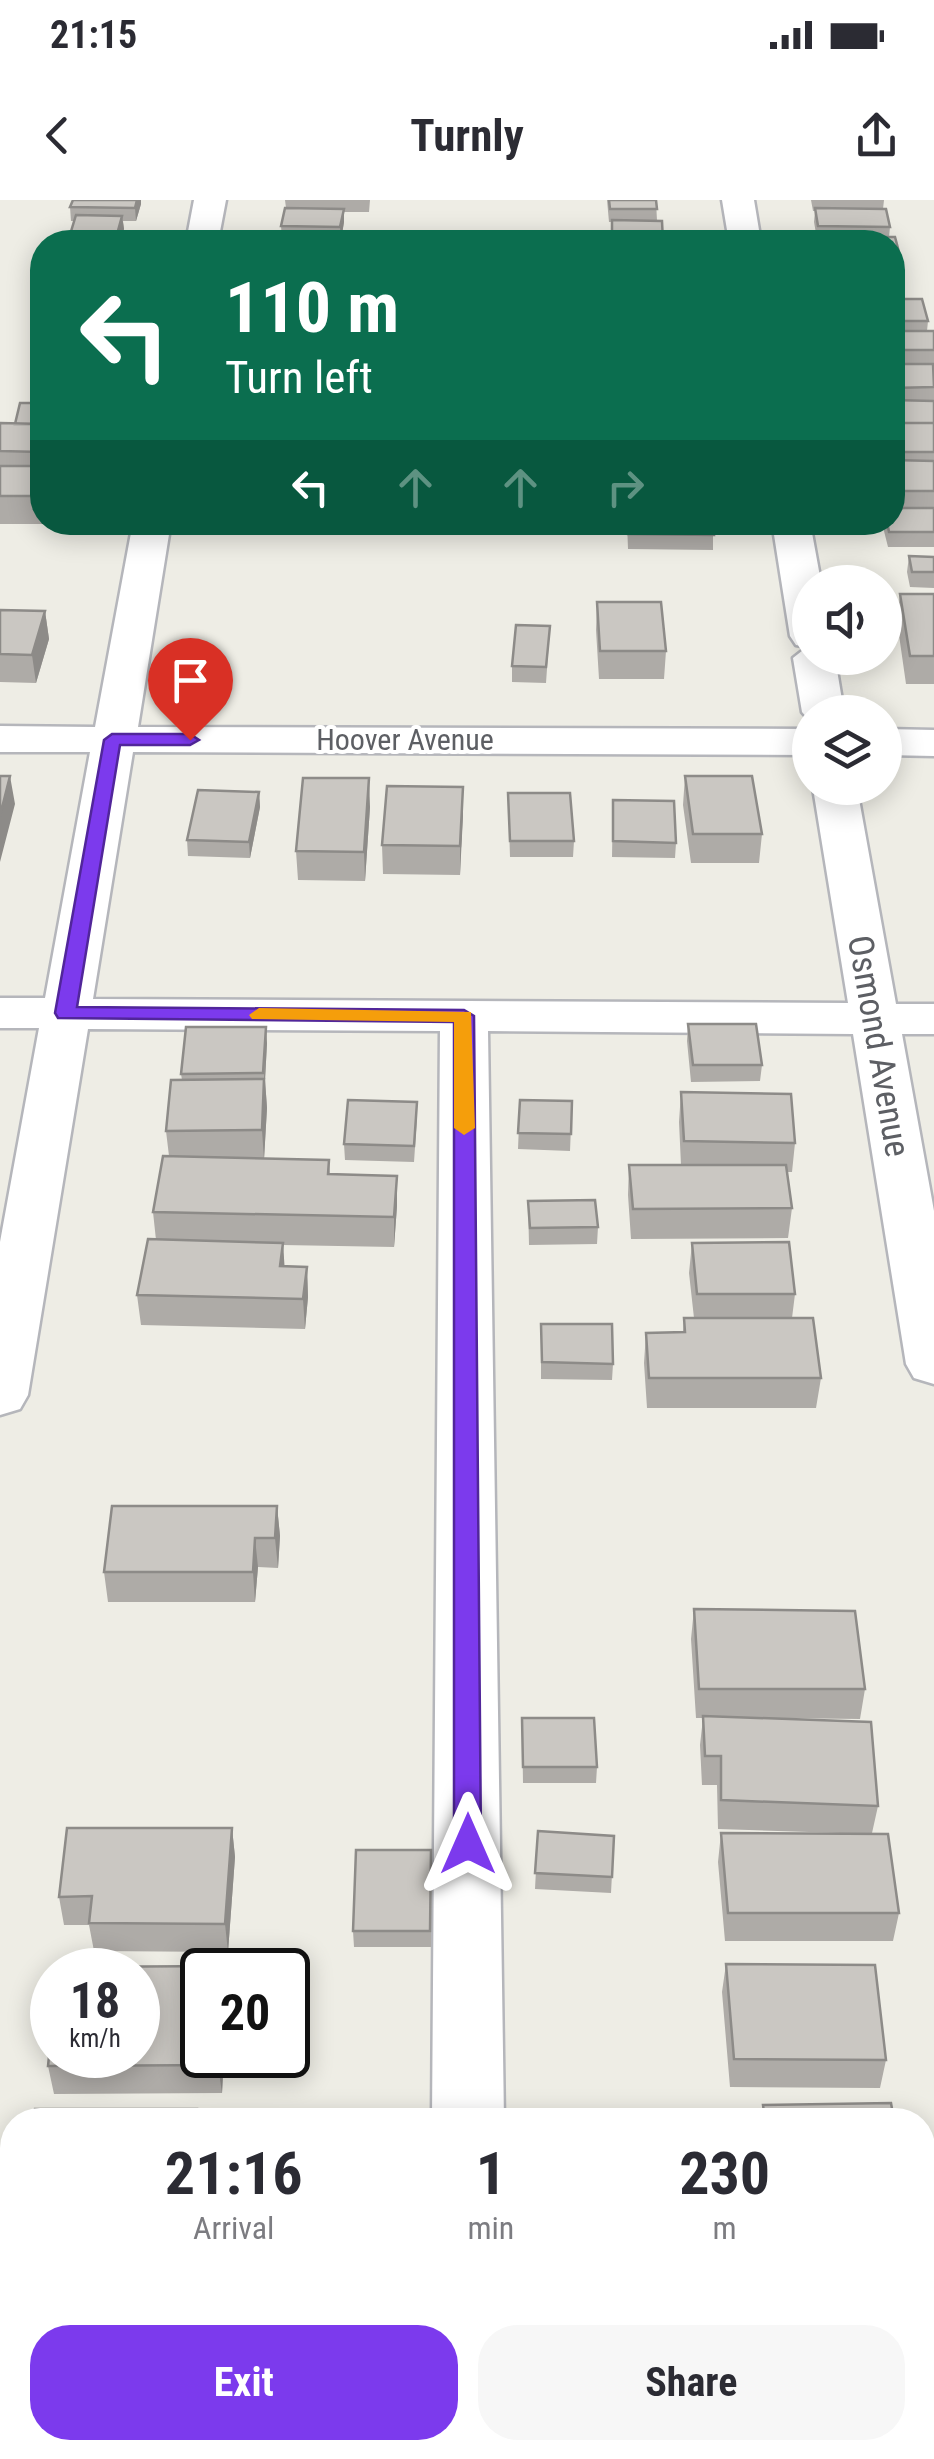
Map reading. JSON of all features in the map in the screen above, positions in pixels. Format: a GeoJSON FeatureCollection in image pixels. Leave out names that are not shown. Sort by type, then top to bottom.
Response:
{"type":"FeatureCollection","features":[{"type":"Feature","properties":{"kind":"street"},"geometry":{"type":"LineString","coordinates":[[204,230],[210,200]]}},
{"type":"Feature","properties":{"kind":"street"},"geometry":{"type":"LineString","coordinates":[[738,200],[743,230]]}},
{"type":"Feature","properties":{"kind":"street"},"geometry":{"type":"LineString","coordinates":[[0,1395],[150,535]]}},
{"type":"Feature","properties":{"kind":"street"},"geometry":{"type":"LineString","coordinates":[[793,535],[798,565]]}},
{"type":"Feature","properties":{"kind":"street","name":"Hoover Avenue"},"geometry":{"type":"LineString","coordinates":[[0,739],[792,742]]}},
{"type":"Feature","properties":{"kind":"street"},"geometry":{"type":"LineString","coordinates":[[902,742],[934,742]]}},
{"type":"Feature","properties":{"kind":"street","name":"Osmond Avenue"},"geometry":{"type":"LineString","coordinates":[[838,805],[934,1364]]}},
{"type":"Feature","properties":{"kind":"street"},"geometry":{"type":"LineString","coordinates":[[0,1013],[934,1019]]}},
{"type":"Feature","properties":{"kind":"street"},"geometry":{"type":"LineString","coordinates":[[464,1016],[468,2108]]}},
{"type":"Feature","properties":{"kind":"building"},"geometry":{"type":"Polygon","coordinates":[[[73,200],[137,200],[135,208],[70,207],[73,200]]]}},
{"type":"Feature","properties":{"kind":"building"},"geometry":{"type":"Polygon","coordinates":[[[609,200],[656,200],[657,209],[610,209],[609,200]]]}},
{"type":"Feature","properties":{"kind":"building"},"geometry":{"type":"Polygon","coordinates":[[[285,208],[344,209],[340,227],[281,226],[285,208]]]}},
{"type":"Feature","properties":{"kind":"building"},"geometry":{"type":"Polygon","coordinates":[[[815,208],[886,209],[890,227],[818,226],[815,208]]]}},
{"type":"Feature","properties":{"kind":"building"},"geometry":{"type":"Polygon","coordinates":[[[76,215],[122,216],[118,230],[71,230],[76,215]]]}},
{"type":"Feature","properties":{"kind":"building"},"geometry":{"type":"Polygon","coordinates":[[[612,220],[662,221],[662,230],[612,230],[612,220]]]}},
{"type":"Feature","properties":{"kind":"building"},"geometry":{"type":"Polygon","coordinates":[[[905,299],[922,299],[928,321],[905,321],[905,299]]]}},
{"type":"Feature","properties":{"kind":"building"},"geometry":{"type":"Polygon","coordinates":[[[905,331],[934,331],[934,350],[905,350],[905,331]]]}},
{"type":"Feature","properties":{"kind":"building"},"geometry":{"type":"Polygon","coordinates":[[[905,364],[933,364],[934,387],[905,388],[905,364]]]}},
{"type":"Feature","properties":{"kind":"building"},"geometry":{"type":"Polygon","coordinates":[[[905,400],[934,401],[934,423],[905,423],[905,400]]]}},
{"type":"Feature","properties":{"kind":"building"},"geometry":{"type":"Polygon","coordinates":[[[20,403],[30,403],[30,424],[15,424],[20,403]]]}},
{"type":"Feature","properties":{"kind":"building"},"geometry":{"type":"Polygon","coordinates":[[[0,423],[30,424],[30,452],[0,451],[0,423]]]}},
{"type":"Feature","properties":{"kind":"building"},"geometry":{"type":"Polygon","coordinates":[[[905,423],[934,423],[934,452],[905,452],[905,423]]]}},
{"type":"Feature","properties":{"kind":"building"},"geometry":{"type":"Polygon","coordinates":[[[905,460],[934,461],[934,491],[905,491],[905,460]]]}},
{"type":"Feature","properties":{"kind":"building"},"geometry":{"type":"Polygon","coordinates":[[[0,466],[30,466],[30,496],[0,496],[0,466]]]}},
{"type":"Feature","properties":{"kind":"building"},"geometry":{"type":"Polygon","coordinates":[[[905,508],[934,508],[934,532],[905,532],[905,508]]]}},
{"type":"Feature","properties":{"kind":"building"},"geometry":{"type":"Polygon","coordinates":[[[909,556],[934,557],[934,572],[912,572],[909,556]]]}},
{"type":"Feature","properties":{"kind":"building"},"geometry":{"type":"Polygon","coordinates":[[[902,594],[934,594],[934,656],[910,656],[902,594]]]}},
{"type":"Feature","properties":{"kind":"building"},"geometry":{"type":"Polygon","coordinates":[[[597,602],[661,602],[666,651],[600,651],[597,602]]]}},
{"type":"Feature","properties":{"kind":"building"},"geometry":{"type":"Polygon","coordinates":[[[0,610],[45,611],[32,655],[0,654],[0,610]]]}},
{"type":"Feature","properties":{"kind":"building"},"geometry":{"type":"Polygon","coordinates":[[[516,625],[550,626],[546,667],[512,666],[516,625]]]}},
{"type":"Feature","properties":{"kind":"building"},"geometry":{"type":"Polygon","coordinates":[[[0,776],[10,776],[0,816],[0,776]]]}},
{"type":"Feature","properties":{"kind":"building"},"geometry":{"type":"Polygon","coordinates":[[[685,776],[752,776],[762,834],[693,834],[685,776]]]}},
{"type":"Feature","properties":{"kind":"building"},"geometry":{"type":"Polygon","coordinates":[[[303,778],[369,778],[364,852],[296,851],[303,778]]]}},
{"type":"Feature","properties":{"kind":"building"},"geometry":{"type":"Polygon","coordinates":[[[387,786],[463,787],[460,846],[382,845],[387,786]]]}},
{"type":"Feature","properties":{"kind":"building"},"geometry":{"type":"Polygon","coordinates":[[[198,790],[259,792],[249,842],[187,840],[198,790]]]}},
{"type":"Feature","properties":{"kind":"building"},"geometry":{"type":"Polygon","coordinates":[[[508,793],[570,793],[574,841],[510,841],[508,793]]]}},
{"type":"Feature","properties":{"kind":"building"},"geometry":{"type":"Polygon","coordinates":[[[613,800],[674,801],[676,843],[613,841],[613,800]]]}},
{"type":"Feature","properties":{"kind":"building"},"geometry":{"type":"Polygon","coordinates":[[[688,1024],[756,1024],[762,1065],[693,1065],[688,1024]]]}},
{"type":"Feature","properties":{"kind":"building"},"geometry":{"type":"Polygon","coordinates":[[[186,1027],[266,1027],[263,1073],[181,1074],[186,1027]]]}},
{"type":"Feature","properties":{"kind":"building"},"geometry":{"type":"Polygon","coordinates":[[[264,1079],[262,1130],[166,1131],[171,1080],[264,1079]]]}},
{"type":"Feature","properties":{"kind":"building"},"geometry":{"type":"Polygon","coordinates":[[[681,1092],[791,1094],[795,1143],[684,1141],[681,1092]]]}},
{"type":"Feature","properties":{"kind":"building"},"geometry":{"type":"Polygon","coordinates":[[[348,1100],[417,1102],[414,1146],[344,1144],[348,1100]]]}},
{"type":"Feature","properties":{"kind":"building"},"geometry":{"type":"Polygon","coordinates":[[[520,1100],[572,1101],[571,1134],[518,1133],[520,1100]]]}},
{"type":"Feature","properties":{"kind":"building"},"geometry":{"type":"Polygon","coordinates":[[[163,1156],[329,1160],[328,1174],[397,1176],[394,1217],[153,1212],[163,1156]]]}},
{"type":"Feature","properties":{"kind":"building"},"geometry":{"type":"Polygon","coordinates":[[[629,1165],[786,1165],[792,1208],[633,1209],[629,1165]]]}},
{"type":"Feature","properties":{"kind":"building"},"geometry":{"type":"Polygon","coordinates":[[[595,1200],[598,1227],[530,1228],[528,1201],[595,1200]]]}},
{"type":"Feature","properties":{"kind":"building"},"geometry":{"type":"Polygon","coordinates":[[[148,1239],[283,1243],[280,1266],[307,1267],[303,1299],[137,1295],[148,1239]]]}},
{"type":"Feature","properties":{"kind":"building"},"geometry":{"type":"Polygon","coordinates":[[[789,1242],[795,1294],[697,1294],[692,1243],[789,1242]]]}},
{"type":"Feature","properties":{"kind":"building"},"geometry":{"type":"Polygon","coordinates":[[[684,1318],[813,1318],[821,1378],[649,1378],[646,1333],[685,1332],[684,1318]]]}},
{"type":"Feature","properties":{"kind":"building"},"geometry":{"type":"Polygon","coordinates":[[[541,1324],[612,1324],[613,1364],[542,1362],[541,1324]]]}},
{"type":"Feature","properties":{"kind":"building"},"geometry":{"type":"Polygon","coordinates":[[[112,1506],[277,1506],[275,1538],[255,1538],[253,1572],[104,1572],[112,1506]]]}},
{"type":"Feature","properties":{"kind":"building"},"geometry":{"type":"Polygon","coordinates":[[[694,1609],[855,1611],[865,1689],[699,1689],[694,1609]]]}},
{"type":"Feature","properties":{"kind":"building"},"geometry":{"type":"Polygon","coordinates":[[[703,1716],[871,1722],[878,1806],[721,1800],[721,1756],[705,1756],[703,1716]]]}},
{"type":"Feature","properties":{"kind":"building"},"geometry":{"type":"Polygon","coordinates":[[[522,1718],[594,1718],[597,1767],[523,1767],[522,1718]]]}},
{"type":"Feature","properties":{"kind":"building"},"geometry":{"type":"Polygon","coordinates":[[[67,1828],[232,1828],[225,1924],[89,1923],[92,1896],[59,1897],[67,1828]]]}},
{"type":"Feature","properties":{"kind":"building"},"geometry":{"type":"Polygon","coordinates":[[[538,1831],[614,1836],[612,1877],[535,1873],[538,1831]]]}},
{"type":"Feature","properties":{"kind":"building"},"geometry":{"type":"Polygon","coordinates":[[[721,1833],[888,1834],[899,1913],[728,1913],[721,1833]]]}},
{"type":"Feature","properties":{"kind":"building"},"geometry":{"type":"Polygon","coordinates":[[[356,1850],[431,1850],[430,1931],[353,1931],[356,1850]]]}},
{"type":"Feature","properties":{"kind":"building"},"geometry":{"type":"Polygon","coordinates":[[[726,1964],[875,1965],[886,2060],[734,2059],[726,1964]]]}},
{"type":"Feature","properties":{"kind":"building"},"geometry":{"type":"Polygon","coordinates":[[[160,1966],[180,1966],[180,2065],[160,2065],[160,1966]]]}},
{"type":"Feature","properties":{"kind":"building"},"geometry":{"type":"Polygon","coordinates":[[[891,2103],[892,2108],[763,2108],[763,2105],[891,2103]]]}},
{"type":"Feature","properties":{"kind":"slow traffic"},"geometry":{"type":"LineString","coordinates":[[259,1015],[464,1016],[464,1128]]}},
{"type":"Feature","properties":{"kind":"route"},"geometry":{"type":"LineString","coordinates":[[190,740],[112,740],[66,1013],[464,1016],[468,1844]]}}]}
